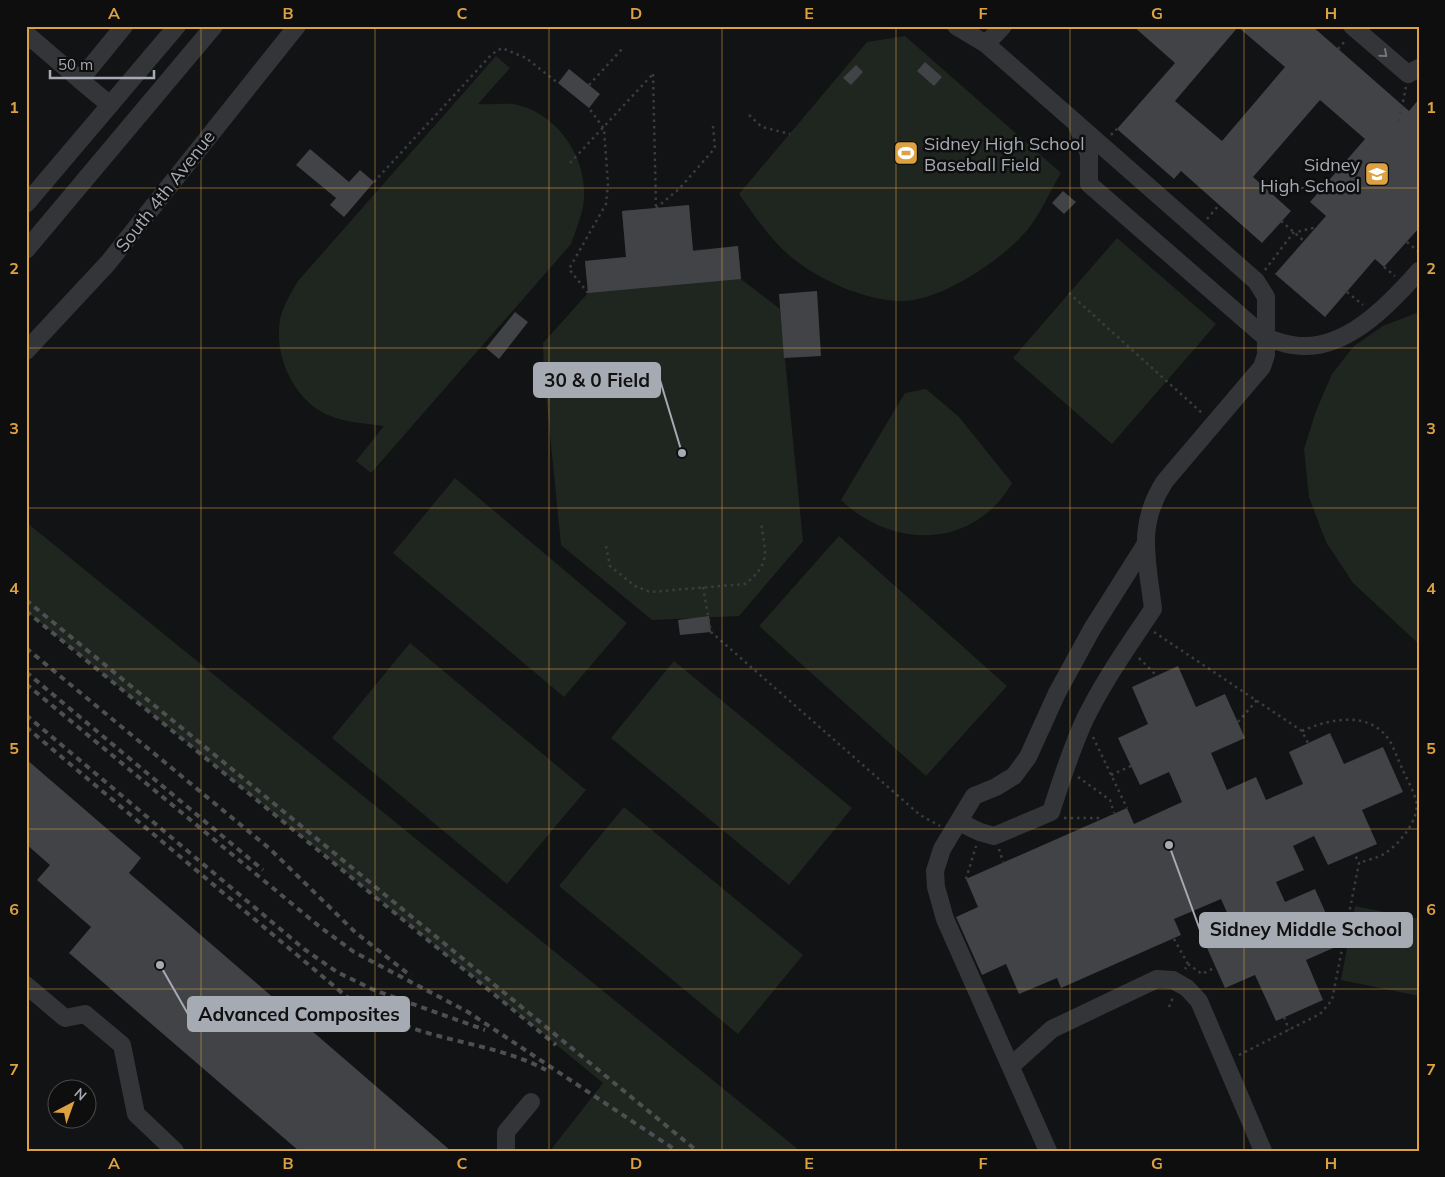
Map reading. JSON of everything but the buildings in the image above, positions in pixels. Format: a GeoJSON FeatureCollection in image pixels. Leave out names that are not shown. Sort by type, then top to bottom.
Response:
{"type":"FeatureCollection","features":[{"type":"Feature","properties":{"kind":"street"},"geometry":{"type":"LineString","coordinates":[[80,80],[124,26]]}},
{"type":"Feature","properties":{"kind":"street"},"geometry":{"type":"LineString","coordinates":[[26,204],[177,26]]}},
{"type":"Feature","properties":{"kind":"street"},"geometry":{"type":"LineString","coordinates":[[26,250],[214,26]]}},
{"type":"Feature","properties":{"kind":"street","name":"South 4th Avenue"},"geometry":{"type":"LineString","coordinates":[[26,351],[108,263],[297,26]]}},
{"type":"Feature","properties":{"kind":"street"},"geometry":{"type":"LineString","coordinates":[[956,26],[986,44],[1256,281],[1266,297],[1266,355],[1262,367],[1165,481],[1153,499],[1147,516],[1145,545],[1153,609],[1125,650],[1085,720],[1065,768],[1051,812],[994,836],[956,827]]}},
{"type":"Feature","properties":{"kind":"street"},"geometry":{"type":"LineString","coordinates":[[986,44],[1003,26]]}},
{"type":"Feature","properties":{"kind":"street"},"geometry":{"type":"LineString","coordinates":[[1352,26],[1414,71]]}},
{"type":"Feature","properties":{"kind":"street"},"geometry":{"type":"LineString","coordinates":[[26,41],[30,37],[110,105]]}},
{"type":"Feature","properties":{"kind":"street"},"geometry":{"type":"LineString","coordinates":[[1076,123],[1089,154],[1088,184],[1266,338],[1294,346],[1321,344],[1346,335],[1375,314],[1419,271]]}},
{"type":"Feature","properties":{"kind":"street"},"geometry":{"type":"LineString","coordinates":[[1048,1151],[945,919],[936,887],[935,871],[942,850],[974,796],[996,787],[1014,776],[1028,757],[1056,693],[1145,545]]}},
{"type":"Feature","properties":{"kind":"street"},"geometry":{"type":"LineString","coordinates":[[1011,1066],[1052,1030],[1157,979],[1173,980],[1187,988],[1199,1001],[1263,1151]]}},
{"type":"Feature","properties":{"kind":"street"},"geometry":{"type":"LineString","coordinates":[[26,985],[65,1018],[85,1014],[122,1045],[136,1114],[175,1151]]}},
{"type":"Feature","properties":{"kind":"street"},"geometry":{"type":"LineString","coordinates":[[506,1151],[506,1132],[531,1102]]}},
{"type":"Feature","properties":{"kind":"path"},"geometry":{"type":"LineString","coordinates":[[374,182],[492,54],[502,48],[526,58],[558,83]]}},
{"type":"Feature","properties":{"kind":"path"},"geometry":{"type":"LineString","coordinates":[[589,85],[623,48]]}},
{"type":"Feature","properties":{"kind":"path"},"geometry":{"type":"LineString","coordinates":[[1399,122],[1414,71]]}},
{"type":"Feature","properties":{"kind":"path"},"geometry":{"type":"LineString","coordinates":[[570,164],[604,129],[652,74],[656,208],[679,189],[714,148],[713,126]]}},
{"type":"Feature","properties":{"kind":"path"},"geometry":{"type":"LineString","coordinates":[[588,293],[569,269],[606,204],[608,184],[604,129],[589,108]]}},
{"type":"Feature","properties":{"kind":"path"},"geometry":{"type":"LineString","coordinates":[[749,115],[762,127],[790,134]]}},
{"type":"Feature","properties":{"kind":"path"},"geometry":{"type":"LineString","coordinates":[[1282,221],[1304,242]]}},
{"type":"Feature","properties":{"kind":"path"},"geometry":{"type":"LineString","coordinates":[[1256,281],[1293,233],[1316,227]]}},
{"type":"Feature","properties":{"kind":"path"},"geometry":{"type":"LineString","coordinates":[[1407,242],[1419,252]]}},
{"type":"Feature","properties":{"kind":"path"},"geometry":{"type":"LineString","coordinates":[[1347,292],[1375,314]]}},
{"type":"Feature","properties":{"kind":"path"},"geometry":{"type":"LineString","coordinates":[[1069,293],[1215,424]]}},
{"type":"Feature","properties":{"kind":"path"},"geometry":{"type":"LineString","coordinates":[[606,546],[610,566],[635,586],[650,592],[745,584],[756,575],[766,560],[761,522]]}},
{"type":"Feature","properties":{"kind":"path"},"geometry":{"type":"LineString","coordinates":[[703,587],[711,632],[920,815],[956,827]]}},
{"type":"Feature","properties":{"kind":"path"},"geometry":{"type":"LineString","coordinates":[[1143,624],[1302,731],[1308,743]]}},
{"type":"Feature","properties":{"kind":"path"},"geometry":{"type":"LineString","coordinates":[[1125,650],[1143,661],[1157,676]]}},
{"type":"Feature","properties":{"kind":"path"},"geometry":{"type":"LineString","coordinates":[[1238,722],[1257,700]]}},
{"type":"Feature","properties":{"kind":"path"},"geometry":{"type":"LineString","coordinates":[[1302,731],[1324,721],[1341,718],[1364,721],[1379,730],[1390,742],[1416,802],[1413,821],[1400,840],[1385,853],[1359,863]]}},
{"type":"Feature","properties":{"kind":"path"},"geometry":{"type":"LineString","coordinates":[[1085,720],[1127,808]]}},
{"type":"Feature","properties":{"kind":"path"},"geometry":{"type":"LineString","coordinates":[[1111,775],[1131,766]]}},
{"type":"Feature","properties":{"kind":"path"},"geometry":{"type":"LineString","coordinates":[[1065,768],[1110,800],[1114,813]]}},
{"type":"Feature","properties":{"kind":"path"},"geometry":{"type":"LineString","coordinates":[[1051,812],[1067,819],[1103,818]]}},
{"type":"Feature","properties":{"kind":"path"},"geometry":{"type":"LineString","coordinates":[[966,879],[980,832]]}},
{"type":"Feature","properties":{"kind":"path"},"geometry":{"type":"LineString","coordinates":[[1225,1062],[1320,1014],[1332,1000],[1359,863],[1354,854]]}},
{"type":"Feature","properties":{"kind":"path"},"geometry":{"type":"LineString","coordinates":[[1326,915],[1348,922]]}},
{"type":"Feature","properties":{"kind":"path"},"geometry":{"type":"LineString","coordinates":[[1188,964],[1202,974],[1216,967]]}},
{"type":"Feature","properties":{"kind":"path"},"geometry":{"type":"LineString","coordinates":[[1284,1017],[1290,1030]]}},
{"type":"Feature","properties":{"kind":"shaded area","name":"Sidney High School Baseball Field"},"geometry":{"type":"Polygon","coordinates":[[[905,36],[1061,173],[1033,223],[1004,253],[953,286],[918,299],[902,301],[857,293],[801,265],[776,242],[739,194],[867,42],[905,36]]]}},
{"type":"Feature","properties":{"kind":"shaded area"},"geometry":{"type":"Polygon","coordinates":[[[496,56],[510,68],[478,104],[513,104],[528,108],[554,125],[565,137],[580,165],[583,181],[583,208],[571,244],[371,473],[356,461],[384,426],[335,418],[317,409],[307,401],[298,391],[285,368],[279,342],[279,323],[285,304],[298,281],[496,56]]]}},
{"type":"Feature","properties":{"kind":"shaded area"},"geometry":{"type":"Polygon","coordinates":[[[689,205],[693,250],[738,246],[741,279],[780,309],[803,541],[739,616],[652,620],[561,545],[544,374],[543,343],[588,293],[585,261],[626,257],[622,211],[689,205]]]}},
{"type":"Feature","properties":{"kind":"shaded area"},"geometry":{"type":"Polygon","coordinates":[[[1117,238],[1216,324],[1112,444],[1013,358],[1117,238]]]}},
{"type":"Feature","properties":{"kind":"shaded area"},"geometry":{"type":"Polygon","coordinates":[[[1419,312],[1419,644],[1353,583],[1326,542],[1309,497],[1304,449],[1316,411],[1332,374],[1354,346],[1383,326],[1419,312]]]}},
{"type":"Feature","properties":{"kind":"shaded area"},"geometry":{"type":"Polygon","coordinates":[[[926,389],[959,417],[1012,483],[996,505],[977,521],[955,531],[932,535],[908,534],[884,528],[862,516],[841,500],[905,393],[926,389]]]}},
{"type":"Feature","properties":{"kind":"shaded area"},"geometry":{"type":"Polygon","coordinates":[[[455,478],[627,623],[564,697],[393,553],[455,478]]]}},
{"type":"Feature","properties":{"kind":"shaded area"},"geometry":{"type":"Polygon","coordinates":[[[26,522],[800,1151],[550,1151],[603,1083],[26,611],[26,522]]]}},
{"type":"Feature","properties":{"kind":"shaded area"},"geometry":{"type":"Polygon","coordinates":[[[839,536],[1007,686],[926,776],[759,626],[839,536]]]}},
{"type":"Feature","properties":{"kind":"shaded area"},"geometry":{"type":"Polygon","coordinates":[[[410,643],[586,790],[507,884],[332,738],[410,643]]]}},
{"type":"Feature","properties":{"kind":"shaded area"},"geometry":{"type":"Polygon","coordinates":[[[674,661],[852,808],[789,885],[611,738],[674,661]]]}},
{"type":"Feature","properties":{"kind":"shaded area"},"geometry":{"type":"Polygon","coordinates":[[[624,807],[803,955],[738,1034],[559,886],[624,807]]]}},
{"type":"Feature","properties":{"kind":"shaded area"},"geometry":{"type":"Polygon","coordinates":[[[1355,906],[1419,919],[1419,996],[1341,980],[1355,906]]]}},
{"type":"Feature","properties":{"kind":"railway"},"geometry":{"type":"LineString","coordinates":[[26,600],[697,1151]]}},
{"type":"Feature","properties":{"kind":"railway"},"geometry":{"type":"LineString","coordinates":[[26,611],[556,1045]]}},
{"type":"Feature","properties":{"kind":"railway"},"geometry":{"type":"LineString","coordinates":[[26,648],[270,849],[355,932],[411,976]]}},
{"type":"Feature","properties":{"kind":"railway"},"geometry":{"type":"LineString","coordinates":[[26,672],[263,870]]}},
{"type":"Feature","properties":{"kind":"railway"},"geometry":{"type":"LineString","coordinates":[[26,684],[320,927],[354,952],[468,1012],[677,1151]]}},
{"type":"Feature","properties":{"kind":"railway"},"geometry":{"type":"LineString","coordinates":[[26,715],[304,949],[337,972],[374,990],[485,1030]]}},
{"type":"Feature","properties":{"kind":"railway"},"geometry":{"type":"LineString","coordinates":[[26,727],[347,997],[411,1028],[500,1052],[546,1070]]}},
{"type":"Feature","properties":{"kind":"place","name":"Sidney High School Baseball Field"},"geometry":{"type":"Point","coordinates":[906,153]}},
{"type":"Feature","properties":{"kind":"place","name":"Sidney High School"},"geometry":{"type":"Point","coordinates":[1377,174]}},
{"type":"Feature","properties":{"kind":"place","name":"30 & 0 Field"},"geometry":{"type":"Point","coordinates":[682,453]}},
{"type":"Feature","properties":{"kind":"place","name":"Sidney Middle School"},"geometry":{"type":"Point","coordinates":[1169,845]}},
{"type":"Feature","properties":{"kind":"place","name":"Advanced Composites"},"geometry":{"type":"Point","coordinates":[160,965]}}]}
